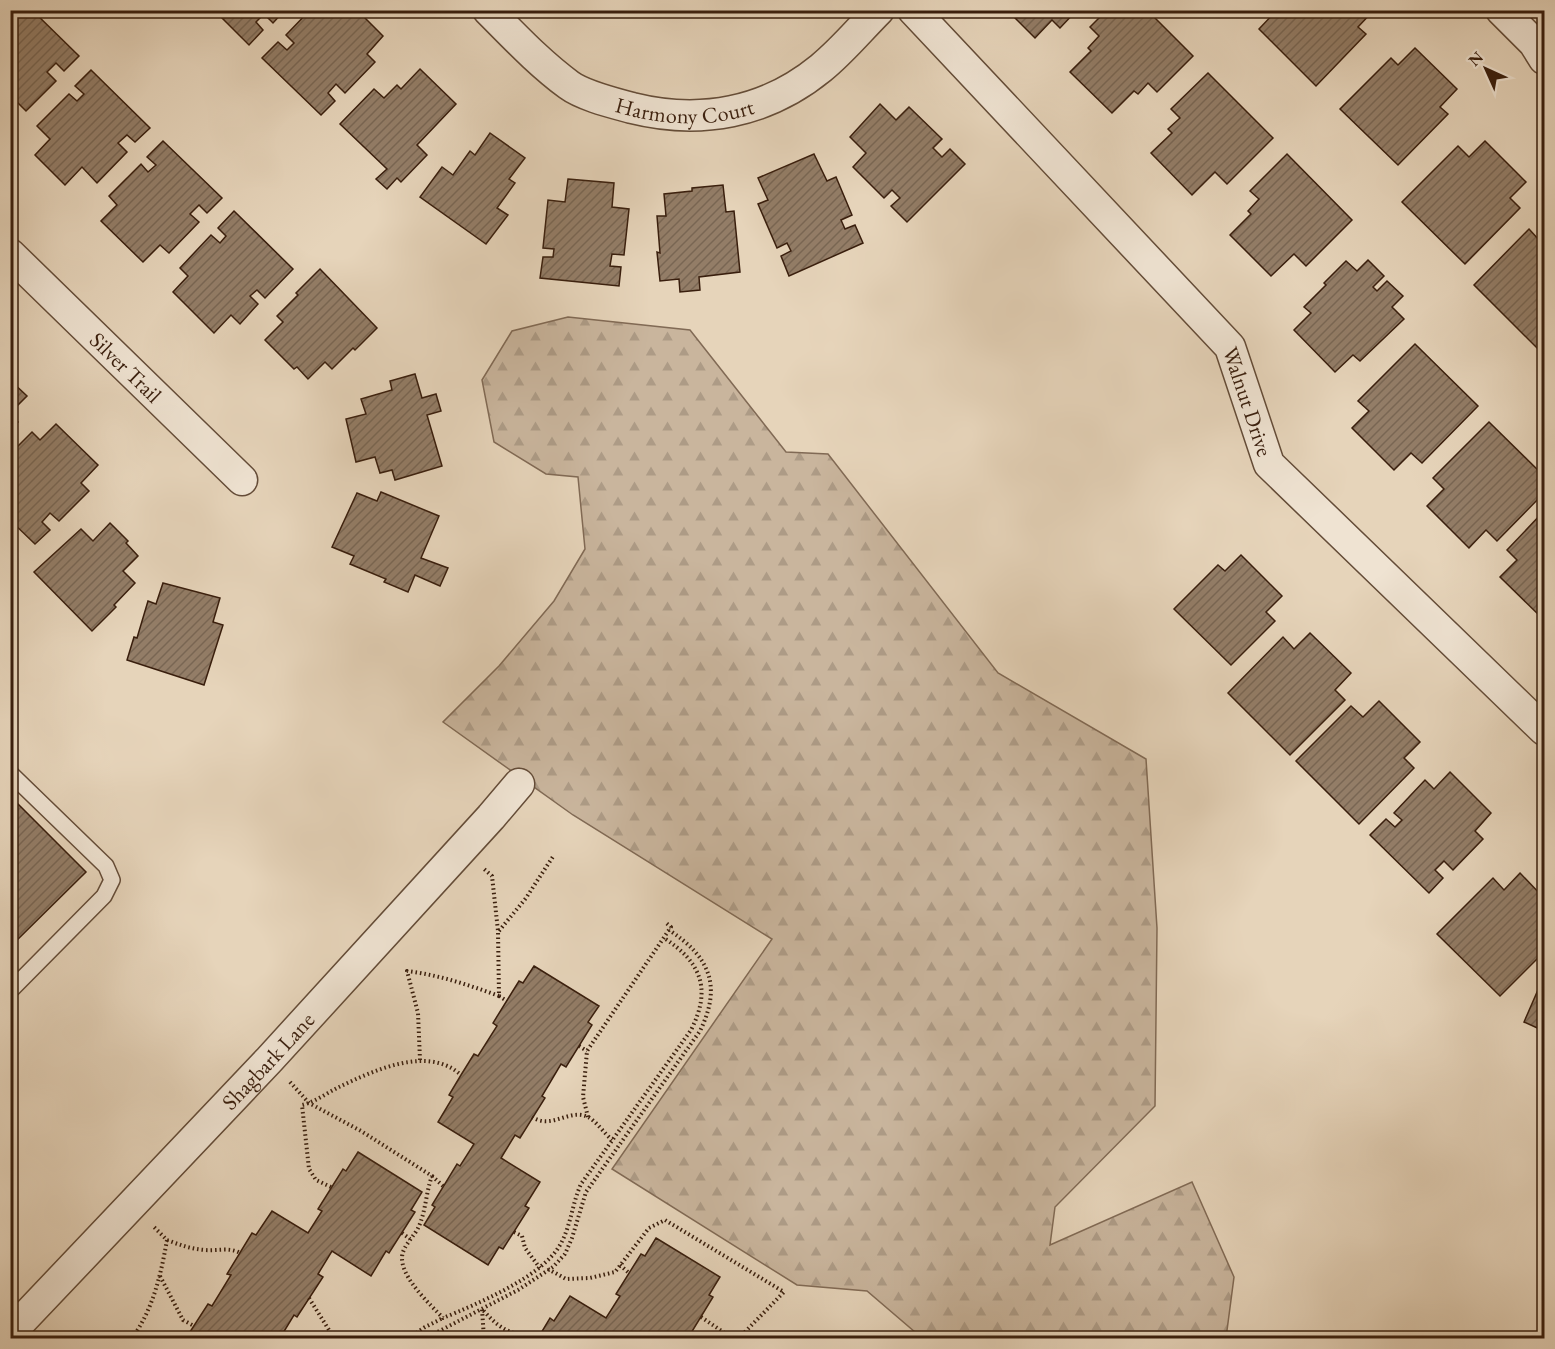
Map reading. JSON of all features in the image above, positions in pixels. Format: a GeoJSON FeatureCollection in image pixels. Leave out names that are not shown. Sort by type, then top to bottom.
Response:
{"type":"FeatureCollection","features":[{"type":"Feature","properties":{"kind":"street","name":"Harmony Court"},"geometry":{"type":"LineString","coordinates":[[488,10],[570,86],[612,103],[656,114],[698,117],[745,108],[787,92],[821,68],[879,10]]}},
{"type":"Feature","properties":{"kind":"street","name":"Walnut Drive"},"geometry":{"type":"LineString","coordinates":[[913,10],[1230,347],[1269,464],[1545,730]]}},
{"type":"Feature","properties":{"kind":"street"},"geometry":{"type":"LineString","coordinates":[[1501,10],[1534,43],[1545,59]]}},
{"type":"Feature","properties":{"kind":"street","name":"Silver Trail"},"geometry":{"type":"LineString","coordinates":[[10,254],[242,480]]}},
{"type":"Feature","properties":{"kind":"street","name":"Shagbark Lane"},"geometry":{"type":"LineString","coordinates":[[10,1333],[269,1060],[519,784]]}},
{"type":"Feature","properties":{"kind":"lane"},"geometry":{"type":"LineString","coordinates":[[10,772],[106,866],[112,880],[104,896],[10,991]]}},
{"type":"Feature","properties":{"kind":"path"},"geometry":{"type":"LineString","coordinates":[[498,931],[526,898],[554,855]]}},
{"type":"Feature","properties":{"kind":"path"},"geometry":{"type":"LineString","coordinates":[[492,876],[498,931],[500,996]]}},
{"type":"Feature","properties":{"kind":"path"},"geometry":{"type":"LineString","coordinates":[[612,1140],[588,1117],[583,1097],[586,1051],[671,927],[665,922]]}},
{"type":"Feature","properties":{"kind":"path"},"geometry":{"type":"LineString","coordinates":[[426,1338],[518,1290],[549,1270],[565,1254],[586,1192],[695,1039],[708,1015],[711,994],[709,975],[691,946],[669,930]]}},
{"type":"Feature","properties":{"kind":"path"},"geometry":{"type":"LineString","coordinates":[[409,1338],[425,1327],[519,1281],[553,1257],[570,1220],[581,1184],[691,1030],[698,1015],[702,997],[700,978],[685,953],[664,938]]}},
{"type":"Feature","properties":{"kind":"path"},"geometry":{"type":"LineString","coordinates":[[420,1060],[418,1013],[406,971],[466,984],[500,996],[507,1001]]}},
{"type":"Feature","properties":{"kind":"path"},"geometry":{"type":"LineString","coordinates":[[579,1046],[586,1051]]}},
{"type":"Feature","properties":{"kind":"path"},"geometry":{"type":"LineString","coordinates":[[269,1060],[309,1103],[361,1131],[432,1176],[443,1186]]}},
{"type":"Feature","properties":{"kind":"path"},"geometry":{"type":"LineString","coordinates":[[331,1187],[316,1180],[309,1168],[302,1105],[381,1070],[420,1060],[441,1063],[461,1075]]}},
{"type":"Feature","properties":{"kind":"path"},"geometry":{"type":"LineString","coordinates":[[532,1117],[544,1123],[576,1115],[588,1117]]}},
{"type":"Feature","properties":{"kind":"path"},"geometry":{"type":"LineString","coordinates":[[432,1176],[419,1226],[402,1257],[407,1275],[443,1318]]}},
{"type":"Feature","properties":{"kind":"path"},"geometry":{"type":"LineString","coordinates":[[131,1206],[167,1239],[187,1248],[209,1251],[235,1250],[240,1253]]}},
{"type":"Feature","properties":{"kind":"path"},"geometry":{"type":"LineString","coordinates":[[514,1232],[522,1236],[525,1248],[541,1267],[566,1279],[590,1278],[615,1272],[649,1228],[665,1220],[784,1292],[739,1338]]}},
{"type":"Feature","properties":{"kind":"path"},"geometry":{"type":"LineString","coordinates":[[402,1233],[410,1239]]}},
{"type":"Feature","properties":{"kind":"path"},"geometry":{"type":"LineString","coordinates":[[132,1338],[139,1330],[151,1304],[160,1275],[167,1239]]}},
{"type":"Feature","properties":{"kind":"path"},"geometry":{"type":"LineString","coordinates":[[620,1265],[629,1272]]}},
{"type":"Feature","properties":{"kind":"path"},"geometry":{"type":"LineString","coordinates":[[160,1275],[183,1320],[194,1326]]}},
{"type":"Feature","properties":{"kind":"path"},"geometry":{"type":"LineString","coordinates":[[309,1298],[334,1338]]}},
{"type":"Feature","properties":{"kind":"path"},"geometry":{"type":"LineString","coordinates":[[482,1309],[496,1324],[515,1333],[527,1333],[538,1338]]}},
{"type":"Feature","properties":{"kind":"path"},"geometry":{"type":"LineString","coordinates":[[482,1309],[483,1338]]}},
{"type":"Feature","properties":{"kind":"path"},"geometry":{"type":"LineString","coordinates":[[457,1312],[463,1319]]}},
{"type":"Feature","properties":{"kind":"path"},"geometry":{"type":"LineString","coordinates":[[701,1317],[732,1338]]}},
{"type":"Feature","properties":{"kind":"green space"},"geometry":{"type":"Polygon","coordinates":[[[568,317],[690,330],[786,452],[828,454],[998,673],[1146,759],[1157,928],[1155,1106],[1055,1207],[1050,1245],[1192,1182],[1234,1277],[1226,1338],[922,1338],[867,1291],[797,1285],[612,1169],[772,939],[573,815],[443,722],[499,666],[554,601],[585,549],[578,477],[546,474],[494,442],[482,380],[512,331],[568,317]]]}},
{"type":"Feature","properties":{"kind":"building"},"geometry":{"type":"Polygon","coordinates":[[[10,10],[32,10],[79,56],[64,71],[56,63],[47,72],[56,81],[26,111],[18,103],[10,110],[10,25],[13,23],[10,21],[10,10]]]}},
{"type":"Feature","properties":{"kind":"building"},"geometry":{"type":"Polygon","coordinates":[[[214,10],[285,10],[273,23],[264,14],[256,22],[263,30],[249,45],[214,10]]]}},
{"type":"Feature","properties":{"kind":"building"},"geometry":{"type":"Polygon","coordinates":[[[310,10],[357,10],[383,36],[367,54],[375,62],[345,93],[336,84],[328,93],[335,101],[321,115],[262,58],[278,42],[287,50],[294,43],[286,35],[310,10]]]}},
{"type":"Feature","properties":{"kind":"building"},"geometry":{"type":"Polygon","coordinates":[[[1007,10],[1077,10],[1060,28],[1052,20],[1035,38],[1007,10]]]}},
{"type":"Feature","properties":{"kind":"building"},"geometry":{"type":"Polygon","coordinates":[[[1107,10],[1147,10],[1193,56],[1157,92],[1148,83],[1138,94],[1134,91],[1112,113],[1070,72],[1091,51],[1088,48],[1099,36],[1090,27],[1107,10]]]}},
{"type":"Feature","properties":{"kind":"building"},"geometry":{"type":"Polygon","coordinates":[[[1277,10],[1374,10],[1358,27],[1366,34],[1316,86],[1259,29],[1277,10]]]}},
{"type":"Feature","properties":{"kind":"building"},"geometry":{"type":"Polygon","coordinates":[[[1415,48],[1457,89],[1440,107],[1448,114],[1398,165],[1340,109],[1391,58],[1398,65],[1415,48]]]}},
{"type":"Feature","properties":{"kind":"building"},"geometry":{"type":"Polygon","coordinates":[[[420,69],[456,104],[417,145],[427,155],[401,182],[397,178],[387,189],[376,179],[387,169],[340,124],[374,89],[384,98],[397,85],[401,89],[420,69]]]}},
{"type":"Feature","properties":{"kind":"building"},"geometry":{"type":"Polygon","coordinates":[[[91,70],[150,128],[135,142],[127,135],[118,143],[127,152],[97,183],[82,167],[65,185],[35,155],[50,139],[37,126],[69,94],[77,101],[84,94],[75,86],[91,70]]]}},
{"type":"Feature","properties":{"kind":"building"},"geometry":{"type":"Polygon","coordinates":[[[1208,73],[1273,138],[1227,184],[1215,172],[1192,195],[1151,153],[1172,133],[1168,129],[1180,118],[1171,109],[1208,73]]]}},
{"type":"Feature","properties":{"kind":"building"},"geometry":{"type":"Polygon","coordinates":[[[880,104],[896,120],[909,107],[942,139],[933,148],[942,157],[950,149],[965,164],[907,222],[891,206],[900,198],[892,190],[884,198],[853,167],[866,153],[850,137],[880,104]]]}},
{"type":"Feature","properties":{"kind":"building"},"geometry":{"type":"Polygon","coordinates":[[[490,133],[525,158],[509,179],[515,183],[497,208],[508,215],[486,244],[420,197],[442,167],[453,175],[470,151],[475,155],[490,133]]]}},
{"type":"Feature","properties":{"kind":"building"},"geometry":{"type":"Polygon","coordinates":[[[163,141],[222,198],[207,213],[199,205],[190,214],[199,222],[169,253],[160,245],[143,262],[101,221],[117,205],[109,196],[141,164],[148,172],[156,165],[147,157],[163,141]]]}},
{"type":"Feature","properties":{"kind":"building"},"geometry":{"type":"Polygon","coordinates":[[[1485,141],[1526,182],[1510,198],[1520,208],[1465,264],[1402,202],[1458,146],[1469,157],[1485,141]]]}},
{"type":"Feature","properties":{"kind":"building"},"geometry":{"type":"Polygon","coordinates":[[[814,154],[827,181],[836,177],[852,215],[841,220],[845,229],[855,225],[863,243],[789,276],[781,256],[791,251],[787,243],[777,248],[758,204],[768,200],[758,178],[814,154]]]}},
{"type":"Feature","properties":{"kind":"building"},"geometry":{"type":"Polygon","coordinates":[[[1287,154],[1352,220],[1306,266],[1294,254],[1271,276],[1230,235],[1251,214],[1248,211],[1259,199],[1250,191],[1287,154]]]}},
{"type":"Feature","properties":{"kind":"building"},"geometry":{"type":"Polygon","coordinates":[[[568,179],[614,183],[612,207],[629,209],[624,255],[612,254],[610,266],[621,267],[619,286],[540,278],[543,257],[553,257],[554,249],[543,248],[548,200],[565,202],[568,179]]]}},
{"type":"Feature","properties":{"kind":"building"},"geometry":{"type":"Polygon","coordinates":[[[723,185],[726,212],[734,211],[740,272],[699,277],[700,290],[680,292],[679,279],[660,281],[657,216],[666,216],[664,194],[723,185]]]}},
{"type":"Feature","properties":{"kind":"building"},"geometry":{"type":"Polygon","coordinates":[[[234,211],[293,269],[265,298],[257,290],[250,296],[258,304],[240,324],[231,315],[214,333],[173,292],[188,276],[180,268],[211,235],[220,243],[226,236],[218,228],[234,211]]]}},
{"type":"Feature","properties":{"kind":"building"},"geometry":{"type":"Polygon","coordinates":[[[1529,229],[1540,241],[1544,236],[1544,340],[1537,348],[1474,285],[1529,229]]]}},
{"type":"Feature","properties":{"kind":"building"},"geometry":{"type":"Polygon","coordinates":[[[1368,260],[1384,276],[1373,287],[1377,291],[1387,281],[1403,296],[1392,307],[1404,319],[1360,361],[1353,355],[1335,372],[1294,330],[1311,313],[1304,307],[1346,261],[1357,271],[1368,260]]]}},
{"type":"Feature","properties":{"kind":"building"},"geometry":{"type":"Polygon","coordinates":[[[320,269],[377,328],[332,369],[325,362],[308,379],[297,367],[294,369],[265,340],[283,322],[277,316],[320,269]]]}},
{"type":"Feature","properties":{"kind":"building"},"geometry":{"type":"Polygon","coordinates":[[[1415,344],[1478,406],[1422,463],[1411,453],[1394,470],[1352,428],[1369,411],[1358,401],[1415,344]]]}},
{"type":"Feature","properties":{"kind":"building"},"geometry":{"type":"Polygon","coordinates":[[[415,374],[422,398],[436,394],[441,411],[427,415],[442,466],[395,480],[392,470],[380,473],[375,457],[356,462],[346,419],[366,414],[361,399],[392,390],[390,381],[415,374]]]}},
{"type":"Feature","properties":{"kind":"building"},"geometry":{"type":"Polygon","coordinates":[[[10,380],[27,396],[10,413],[10,380]]]}},
{"type":"Feature","properties":{"kind":"building"},"geometry":{"type":"Polygon","coordinates":[[[10,414],[18,422],[10,430],[10,414]]]}},
{"type":"Feature","properties":{"kind":"building"},"geometry":{"type":"Polygon","coordinates":[[[1489,422],[1544,476],[1544,493],[1497,541],[1486,530],[1469,548],[1427,506],[1444,489],[1433,478],[1489,422]]]}},
{"type":"Feature","properties":{"kind":"building"},"geometry":{"type":"Polygon","coordinates":[[[56,424],[98,465],[81,483],[89,491],[59,521],[50,513],[42,522],[50,530],[35,544],[10,520],[10,454],[32,432],[40,440],[56,424]]]}},
{"type":"Feature","properties":{"kind":"building"},"geometry":{"type":"Polygon","coordinates":[[[381,492],[439,516],[421,558],[448,568],[440,586],[415,575],[408,592],[384,582],[386,579],[350,564],[354,556],[332,547],[357,493],[377,501],[381,492]]]}},
{"type":"Feature","properties":{"kind":"building"},"geometry":{"type":"Polygon","coordinates":[[[1544,511],[1544,616],[1542,618],[1500,577],[1517,560],[1507,550],[1544,511]]]}},
{"type":"Feature","properties":{"kind":"building"},"geometry":{"type":"Polygon","coordinates":[[[110,523],[128,541],[126,543],[138,556],[123,571],[135,583],[114,605],[116,607],[92,631],[34,572],[81,529],[93,541],[110,523]]]}},
{"type":"Feature","properties":{"kind":"building"},"geometry":{"type":"Polygon","coordinates":[[[1241,555],[1282,596],[1266,612],[1275,621],[1231,665],[1174,609],[1218,565],[1225,571],[1241,555]]]}},
{"type":"Feature","properties":{"kind":"building"},"geometry":{"type":"Polygon","coordinates":[[[163,583],[220,598],[213,622],[223,625],[204,685],[127,660],[134,637],[137,638],[148,601],[156,604],[163,583]]]}},
{"type":"Feature","properties":{"kind":"building"},"geometry":{"type":"Polygon","coordinates":[[[1310,633],[1351,673],[1335,690],[1345,700],[1290,755],[1228,693],[1283,637],[1294,649],[1310,633]]]}},
{"type":"Feature","properties":{"kind":"building"},"geometry":{"type":"Polygon","coordinates":[[[1379,701],[1420,742],[1404,758],[1414,768],[1359,824],[1296,761],[1351,706],[1363,717],[1379,701]]]}},
{"type":"Feature","properties":{"kind":"building"},"geometry":{"type":"Polygon","coordinates":[[[1450,772],[1491,813],[1475,831],[1483,839],[1453,870],[1444,861],[1435,870],[1443,878],[1429,893],[1370,835],[1386,819],[1395,827],[1402,820],[1394,813],[1425,780],[1434,789],[1450,772]]]}},
{"type":"Feature","properties":{"kind":"building"},"geometry":{"type":"Polygon","coordinates":[[[10,796],[86,872],[10,947],[10,796]]]}},
{"type":"Feature","properties":{"kind":"building"},"geometry":{"type":"Polygon","coordinates":[[[1520,873],[1544,898],[1544,952],[1500,996],[1437,934],[1493,878],[1504,890],[1520,873]]]}},
{"type":"Feature","properties":{"kind":"building"},"geometry":{"type":"Polygon","coordinates":[[[534,966],[599,1006],[588,1022],[592,1025],[566,1067],[561,1064],[542,1096],[545,1098],[520,1138],[515,1135],[501,1158],[540,1182],[525,1206],[529,1208],[503,1249],[499,1247],[488,1265],[424,1225],[435,1207],[432,1205],[457,1164],[460,1166],[474,1144],[438,1122],[453,1097],[449,1095],[461,1075],[474,1054],[478,1056],[497,1026],[493,1023],[519,981],[523,983],[534,966]]]}},
{"type":"Feature","properties":{"kind":"building"},"geometry":{"type":"Polygon","coordinates":[[[1544,976],[1544,1031],[1524,1022],[1544,976]]]}},
{"type":"Feature","properties":{"kind":"building"},"geometry":{"type":"Polygon","coordinates":[[[358,1152],[422,1192],[411,1210],[415,1212],[389,1253],[386,1251],[371,1276],[332,1251],[318,1274],[323,1277],[297,1317],[294,1315],[280,1338],[186,1338],[208,1304],[212,1306],[231,1275],[227,1274],[252,1233],[256,1235],[272,1211],[308,1233],[322,1211],[318,1209],[343,1169],[346,1171],[358,1152]]]}},
{"type":"Feature","properties":{"kind":"building"},"geometry":{"type":"Polygon","coordinates":[[[656,1238],[720,1277],[709,1295],[713,1297],[688,1338],[684,1336],[682,1338],[634,1338],[630,1336],[629,1338],[538,1338],[550,1318],[554,1321],[570,1296],[606,1318],[620,1296],[616,1294],[641,1254],[645,1256],[656,1238]]]}}]}
